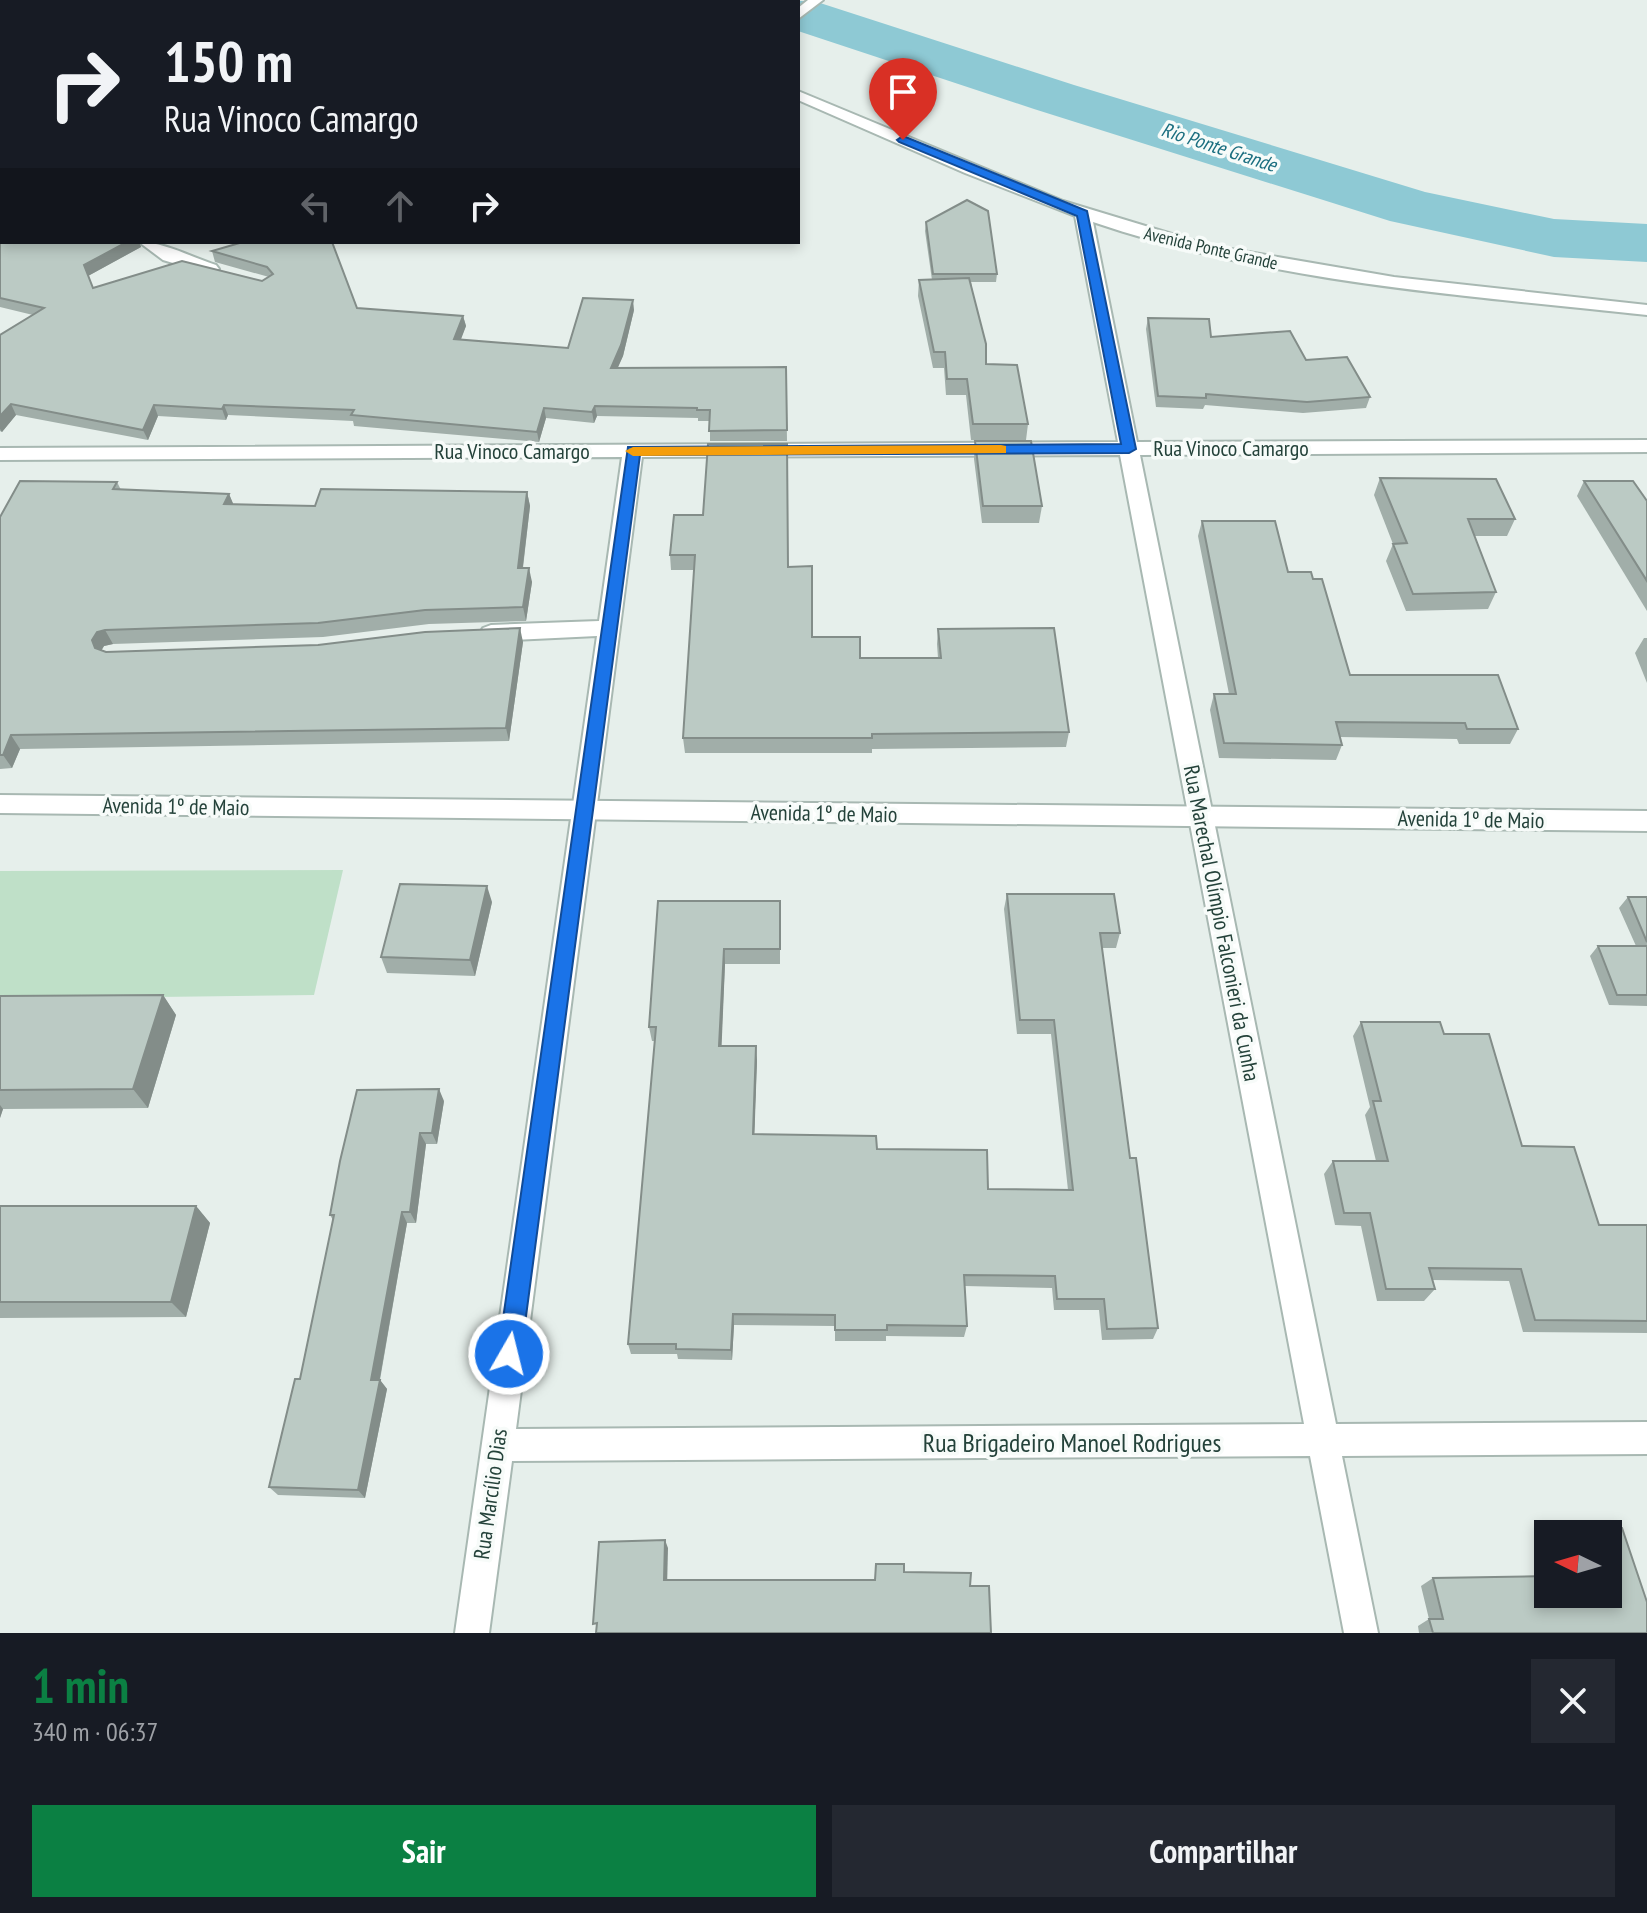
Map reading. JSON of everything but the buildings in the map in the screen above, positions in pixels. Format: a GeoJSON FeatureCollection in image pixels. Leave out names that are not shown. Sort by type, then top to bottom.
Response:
{"type":"FeatureCollection","features":[{"type":"Feature","properties":{"kind":"street"},"geometry":{"type":"LineString","coordinates":[[800,13],[816,0]]}},
{"type":"Feature","properties":{"kind":"street","name":"Avenida Ponte Grande"},"geometry":{"type":"LineString","coordinates":[[800,96],[1083,214],[1224,254],[1297,268],[1647,310]]}},
{"type":"Feature","properties":{"kind":"street","name":"Rua Marechal Olímpio Falconieri da Cunha"},"geometry":{"type":"LineString","coordinates":[[1083,214],[1361,1633]]}},
{"type":"Feature","properties":{"kind":"street"},"geometry":{"type":"LineString","coordinates":[[151,244],[181,261],[223,272]]}},
{"type":"Feature","properties":{"kind":"street","name":"Rua Vinoco Camargo"},"geometry":{"type":"LineString","coordinates":[[0,454],[1647,446]]}},
{"type":"Feature","properties":{"kind":"street","name":"Rua Marcílio Dias"},"geometry":{"type":"LineString","coordinates":[[472,1633],[633,451]]}},
{"type":"Feature","properties":{"kind":"street"},"geometry":{"type":"LineString","coordinates":[[474,633],[608,628]]}},
{"type":"Feature","properties":{"kind":"street","name":"Avenida 1º de Maio"},"geometry":{"type":"LineString","coordinates":[[0,804],[1647,821]]}},
{"type":"Feature","properties":{"kind":"street","name":"Rua Brigadeiro Manoel Rodrigues"},"geometry":{"type":"LineString","coordinates":[[497,1445],[1647,1438]]}},
{"type":"Feature","properties":{"kind":"green space"},"geometry":{"type":"Polygon","coordinates":[[[343,870],[314,995],[0,999],[0,871],[343,870]]]}},
{"type":"Feature","properties":{"kind":"waterway","name":"Rio Ponte Grande"},"geometry":{"type":"LineString","coordinates":[[800,14],[1054,97],[1412,208],[1554,238],[1647,243]]}},
{"type":"Feature","properties":{"kind":"slow traffic"},"geometry":{"type":"LineString","coordinates":[[633,451],[1001,449]]}},
{"type":"Feature","properties":{"kind":"route"},"geometry":{"type":"LineString","coordinates":[[509,1354],[633,451],[1129,449],[1083,214],[903,140]]}}]}
